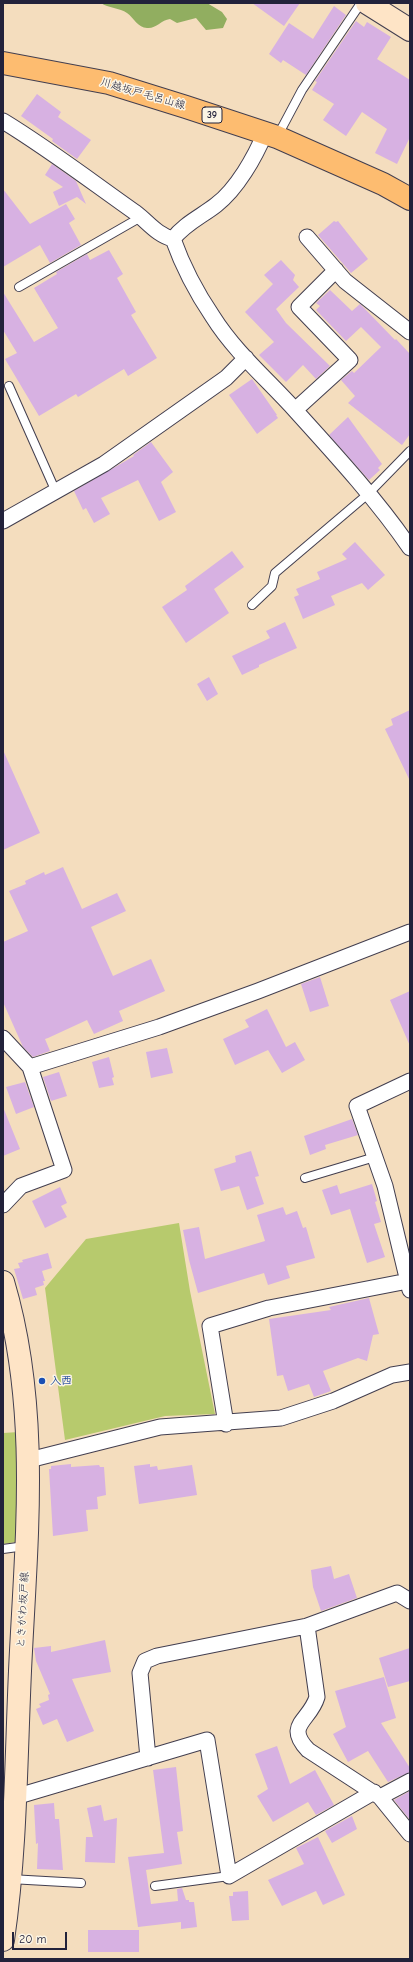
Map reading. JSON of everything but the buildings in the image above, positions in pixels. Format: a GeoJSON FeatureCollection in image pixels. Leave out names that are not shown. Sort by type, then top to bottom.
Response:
{"type":"FeatureCollection","features":[{"type":"Feature","properties":{"kind":"main road"},"geometry":{"type":"LineString","coordinates":[[367,3],[410,30]]}},
{"type":"Feature","properties":{"kind":"main road","name":"川越坂戸毛呂山線"},"geometry":{"type":"LineString","coordinates":[[3,63],[109,83],[271,135],[383,184],[410,199]]}},
{"type":"Feature","properties":{"kind":"main road","name":"ときがわ坂戸線"},"geometry":{"type":"LineString","coordinates":[[3,1940],[14,1797],[29,1460],[26,1399],[18,1347],[4,1290]]}},
{"type":"Feature","properties":{"kind":"street"},"geometry":{"type":"LineString","coordinates":[[3,121],[27,136],[141,217],[163,236],[172,239],[184,269],[213,318],[246,358],[295,410],[385,513],[410,548]]}},
{"type":"Feature","properties":{"kind":"street"},"geometry":{"type":"LineString","coordinates":[[172,239],[178,232],[218,204],[230,191],[271,135]]}},
{"type":"Feature","properties":{"kind":"street"},"geometry":{"type":"LineString","coordinates":[[307,237],[345,281],[410,332]]}},
{"type":"Feature","properties":{"kind":"street"},"geometry":{"type":"LineString","coordinates":[[295,410],[350,360],[299,307],[336,270]]}},
{"type":"Feature","properties":{"kind":"street"},"geometry":{"type":"LineString","coordinates":[[3,520],[56,492],[104,464],[226,378],[246,358]]}},
{"type":"Feature","properties":{"kind":"street"},"geometry":{"type":"LineString","coordinates":[[30,1068],[166,1025],[410,932]]}},
{"type":"Feature","properties":{"kind":"street"},"geometry":{"type":"LineString","coordinates":[[3,1038],[30,1068],[64,1170],[21,1186],[3,1205]]}},
{"type":"Feature","properties":{"kind":"street"},"geometry":{"type":"LineString","coordinates":[[226,1424],[210,1326],[269,1308],[409,1286],[405,1248],[357,1106],[410,1081]]}},
{"type":"Feature","properties":{"kind":"street"},"geometry":{"type":"LineString","coordinates":[[29,1460],[160,1427],[226,1424],[281,1418],[333,1401],[392,1375],[410,1372]]}},
{"type":"Feature","properties":{"kind":"street"},"geometry":{"type":"LineString","coordinates":[[148,1758],[140,1673],[145,1661],[157,1656],[307,1626],[397,1593],[410,1600]]}},
{"type":"Feature","properties":{"kind":"street"},"geometry":{"type":"LineString","coordinates":[[307,1626],[318,1697],[315,1704],[303,1720],[297,1736],[308,1750],[377,1795],[410,1834]]}},
{"type":"Feature","properties":{"kind":"street"},"geometry":{"type":"LineString","coordinates":[[14,1797],[207,1740],[228,1876],[233,1875],[377,1795],[410,1781]]}},
{"type":"Feature","properties":{"kind":"lane"},"geometry":{"type":"LineString","coordinates":[[271,135],[362,3]]}},
{"type":"Feature","properties":{"kind":"lane"},"geometry":{"type":"LineString","coordinates":[[19,287],[141,217]]}},
{"type":"Feature","properties":{"kind":"lane"},"geometry":{"type":"LineString","coordinates":[[9,386],[56,492]]}},
{"type":"Feature","properties":{"kind":"lane"},"geometry":{"type":"LineString","coordinates":[[252,605],[272,586],[275,573],[368,494],[410,450]]}},
{"type":"Feature","properties":{"kind":"lane"},"geometry":{"type":"LineString","coordinates":[[305,1178],[375,1157]]}},
{"type":"Feature","properties":{"kind":"lane"},"geometry":{"type":"LineString","coordinates":[[3,1549],[26,1546]]}},
{"type":"Feature","properties":{"kind":"lane"},"geometry":{"type":"LineString","coordinates":[[8,1867],[81,1883]]}},
{"type":"Feature","properties":{"kind":"lane"},"geometry":{"type":"LineString","coordinates":[[155,1886],[228,1876]]}},
{"type":"Feature","properties":{"kind":"green space"},"geometry":{"type":"Polygon","coordinates":[[[101,3],[207,3],[222,12],[227,19],[223,28],[206,30],[196,18],[177,23],[170,19],[153,27],[144,28],[124,11],[101,3]]]}},
{"type":"Feature","properties":{"kind":"green space"},"geometry":{"type":"Polygon","coordinates":[[[179,1223],[190,1291],[215,1414],[165,1416],[65,1440],[45,1288],[86,1239],[179,1223]]]}},
{"type":"Feature","properties":{"kind":"green space"},"geometry":{"type":"Polygon","coordinates":[[[19,1432],[16,1542],[3,1544],[3,1433],[19,1432]]]}},
{"type":"Feature","properties":{"kind":"place","name":"入西"},"geometry":{"type":"Point","coordinates":[42,1381]}}]}
